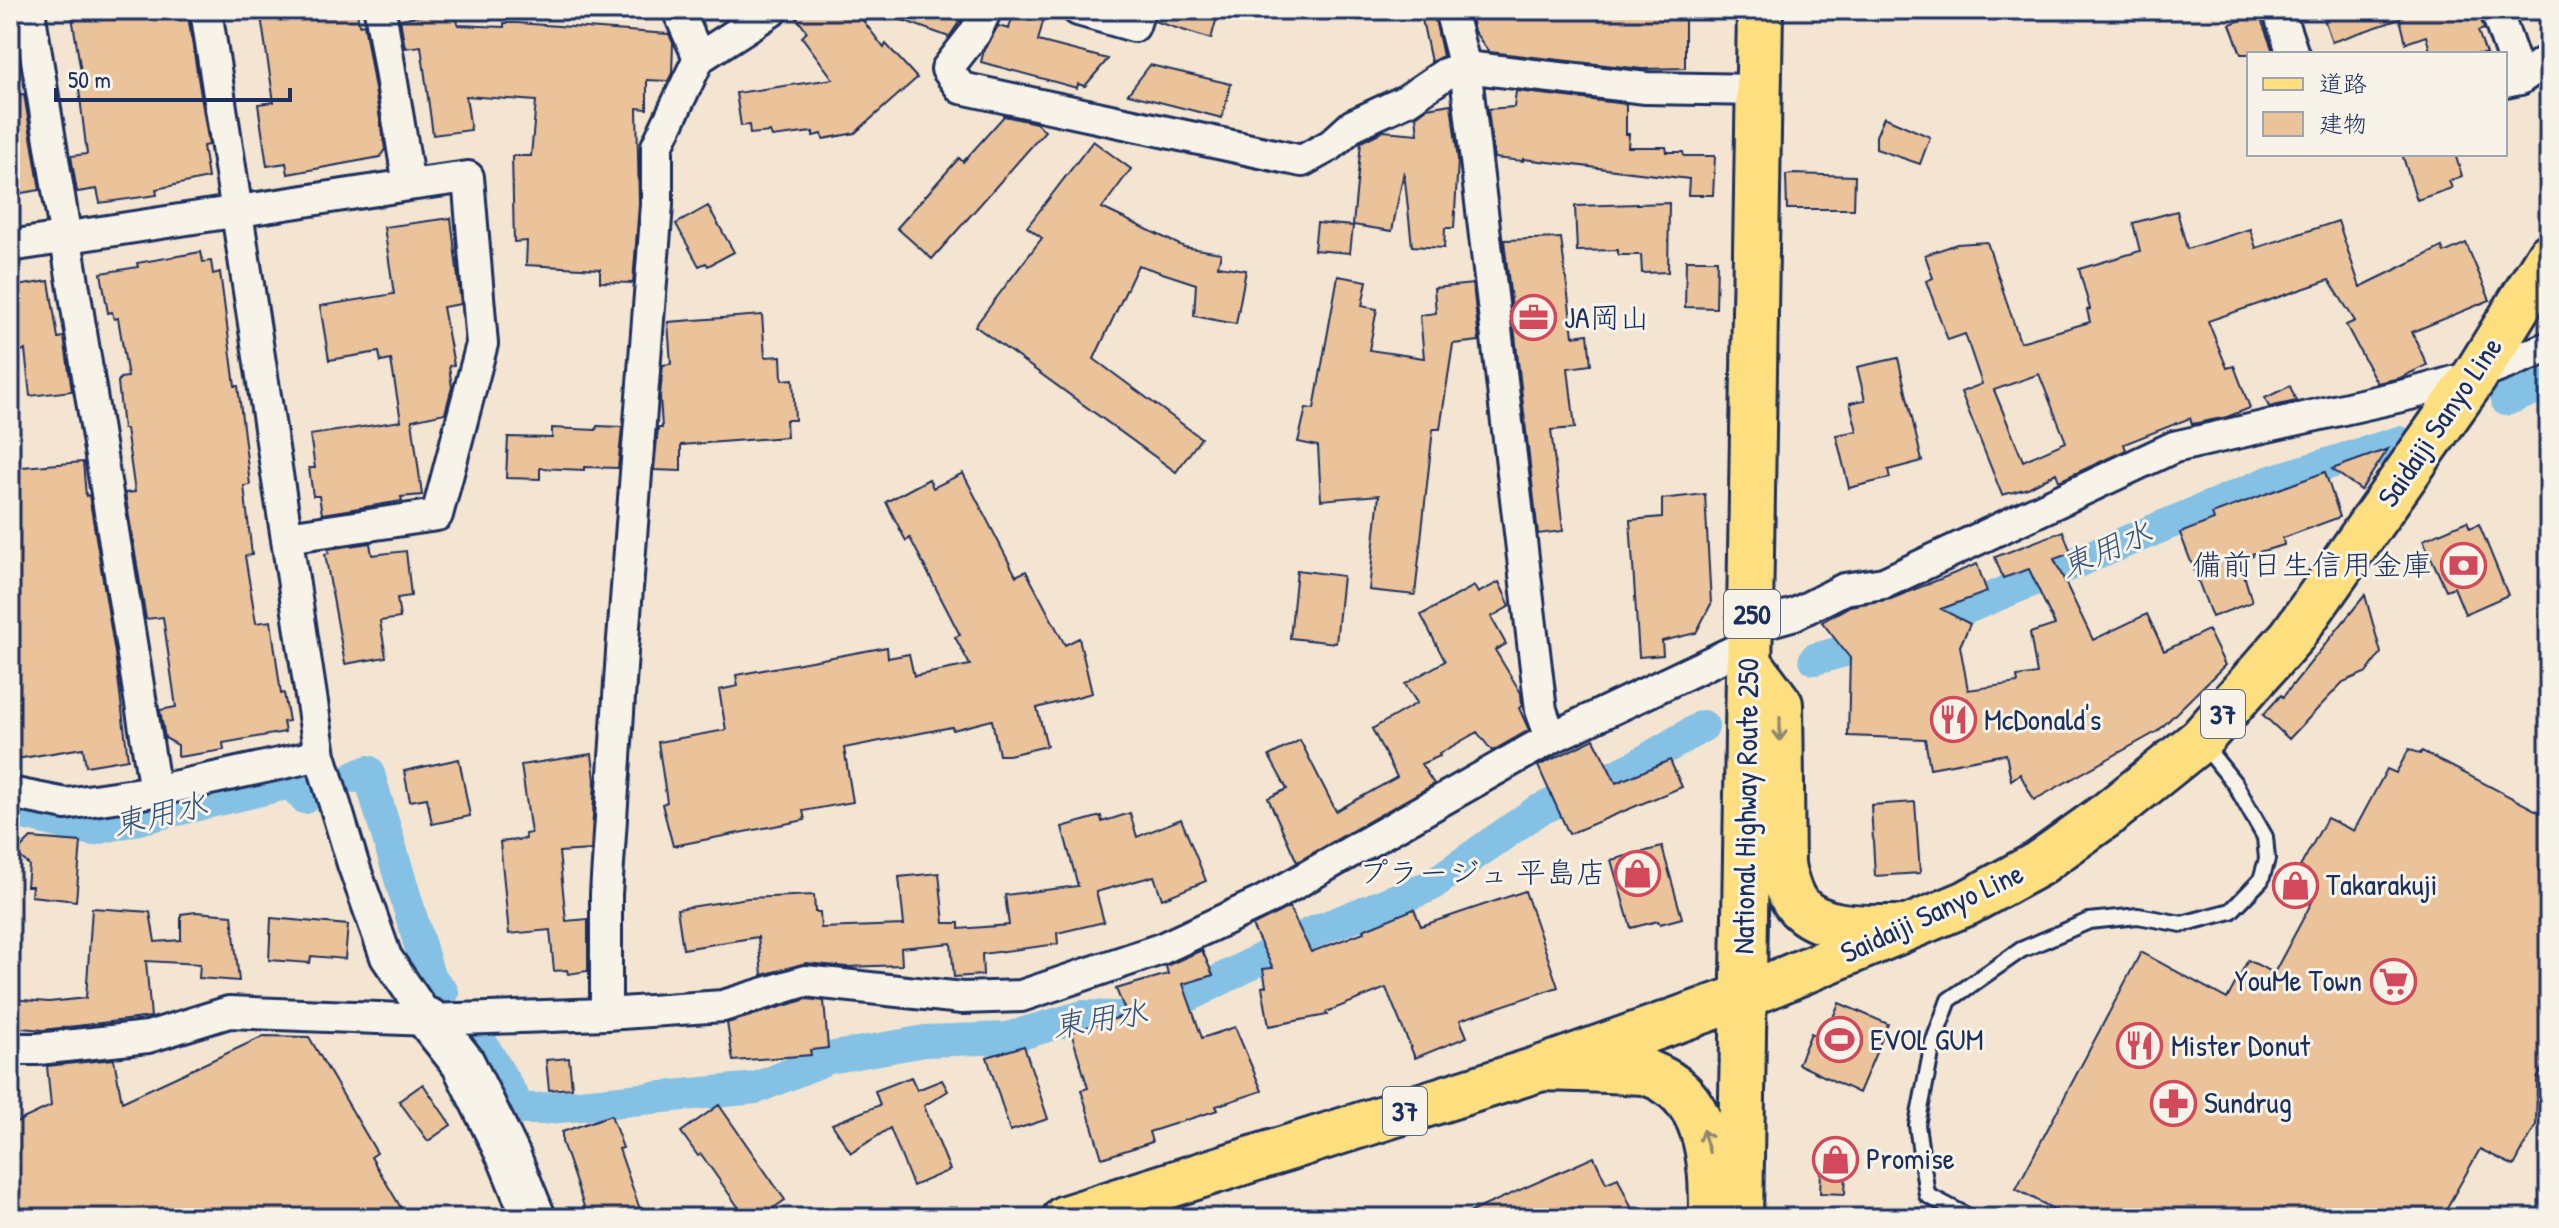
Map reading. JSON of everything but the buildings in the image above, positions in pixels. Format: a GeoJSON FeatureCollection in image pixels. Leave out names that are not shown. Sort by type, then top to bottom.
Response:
{"type":"FeatureCollection","features":[{"type":"Feature","properties":{"kind":"main road","name":"National Highway Route 250"},"geometry":{"type":"LineString","coordinates":[[1740,1218],[1760,10]]}},
{"type":"Feature","properties":{"kind":"main road","name":"Saidaiji Sanyo Line"},"geometry":{"type":"LineString","coordinates":[[1065,1218],[1542,1068],[1742,997],[1967,903],[2038,864],[2109,813],[2200,740],[2292,636],[2475,376],[2549,256]]}},
{"type":"Feature","properties":{"kind":"main road","name":"250"},"geometry":{"type":"LineString","coordinates":[[1750,644],[1780,704],[1782,865],[1787,886],[1799,906],[1817,918],[1837,925],[1905,928]]}},
{"type":"Feature","properties":{"kind":"main road"},"geometry":{"type":"LineString","coordinates":[[1542,1068],[1648,1073],[1680,1092],[1696,1114],[1707,1140],[1712,1167],[1712,1218]]}},
{"type":"Feature","properties":{"kind":"street"},"geometry":{"type":"LineString","coordinates":[[29,10],[155,791]]}},
{"type":"Feature","properties":{"kind":"street"},"geometry":{"type":"LineString","coordinates":[[206,10],[320,755],[353,864],[386,957],[463,1063],[509,1157],[534,1218]]}},
{"type":"Feature","properties":{"kind":"street"},"geometry":{"type":"LineString","coordinates":[[380,10],[409,185]]}},
{"type":"Feature","properties":{"kind":"street"},"geometry":{"type":"LineString","coordinates":[[678,10],[699,58]]}},
{"type":"Feature","properties":{"kind":"street"},"geometry":{"type":"LineString","coordinates":[[606,1014],[606,894],[657,205],[657,146],[699,58],[773,10]]}},
{"type":"Feature","properties":{"kind":"street"},"geometry":{"type":"LineString","coordinates":[[986,10],[975,33],[947,69],[961,88],[1302,161],[1331,145],[1353,125],[1407,100],[1445,74],[1465,67],[1646,88],[1759,90]]}},
{"type":"Feature","properties":{"kind":"street"},"geometry":{"type":"LineString","coordinates":[[1078,10],[1134,26],[1139,10]]}},
{"type":"Feature","properties":{"kind":"street"},"geometry":{"type":"LineString","coordinates":[[1450,10],[1465,67],[1541,710],[1551,738]]}},
{"type":"Feature","properties":{"kind":"street"},"geometry":{"type":"LineString","coordinates":[[2278,10],[2292,52]]}},
{"type":"Feature","properties":{"kind":"street"},"geometry":{"type":"LineString","coordinates":[[2496,10],[2506,52]]}},
{"type":"Feature","properties":{"kind":"street"},"geometry":{"type":"LineString","coordinates":[[2507,55],[2513,80],[2549,59]]}},
{"type":"Feature","properties":{"kind":"street"},"geometry":{"type":"LineString","coordinates":[[10,246],[468,177],[482,344],[437,515],[287,537]]}},
{"type":"Feature","properties":{"kind":"street"},"geometry":{"type":"LineString","coordinates":[[10,1049],[38,1049],[148,1037],[229,1012],[429,1020],[606,1014],[723,1006],[805,981],[962,998],[1021,996],[1161,949],[1264,901],[1551,738],[1750,644],[1795,614],[1844,589],[1884,583],[2174,447],[2410,394],[2475,376],[2549,347]]}},
{"type":"Feature","properties":{"kind":"street"},"geometry":{"type":"LineString","coordinates":[[10,793],[66,804],[155,791],[320,755]]}},
{"type":"Feature","properties":{"kind":"lane"},"geometry":{"type":"LineString","coordinates":[[1971,1218],[1927,1195],[1917,1125],[1933,1043],[1949,1000],[2021,950],[2089,921],[2138,916],[2182,924],[2231,911],[2261,880],[2267,859],[2265,837],[2235,784],[2200,740]]}},
{"type":"Feature","properties":{"kind":"waterway","name":"東用水"},"geometry":{"type":"LineString","coordinates":[[2506,400],[2549,384]]}},
{"type":"Feature","properties":{"kind":"waterway","name":"東用水"},"geometry":{"type":"LineString","coordinates":[[1815,659],[1900,636],[2271,481],[2399,442]]}},
{"type":"Feature","properties":{"kind":"waterway","name":"東用水"},"geometry":{"type":"LineString","coordinates":[[477,1035],[520,1109],[538,1109],[756,1088],[829,1058],[925,1041],[1007,1038],[1083,1016],[1146,1018],[1311,933],[1430,886],[1537,811],[1634,767],[1703,726]]}},
{"type":"Feature","properties":{"kind":"waterway","name":"東用水"},"geometry":{"type":"LineString","coordinates":[[355,777],[368,771],[429,976],[443,993]]}},
{"type":"Feature","properties":{"kind":"waterway","name":"東用水"},"geometry":{"type":"LineString","coordinates":[[10,811],[92,830],[291,783],[305,798]]}},
{"type":"Feature","properties":{"kind":"place","name":"JA岡山"},"geometry":{"type":"Point","coordinates":[1533,318]}},
{"type":"Feature","properties":{"kind":"place","name":"備前日生信用金庫"},"geometry":{"type":"Point","coordinates":[2463,565]}},
{"type":"Feature","properties":{"kind":"place","name":"McDonald's"},"geometry":{"type":"Point","coordinates":[1953,720]}},
{"type":"Feature","properties":{"kind":"place","name":"プラージュ 平島店"},"geometry":{"type":"Point","coordinates":[1637,873]}},
{"type":"Feature","properties":{"kind":"place","name":"Takarakuji"},"geometry":{"type":"Point","coordinates":[2295,885]}},
{"type":"Feature","properties":{"kind":"place","name":"YouMe Town"},"geometry":{"type":"Point","coordinates":[2393,981]}},
{"type":"Feature","properties":{"kind":"place","name":"EVOL GUM"},"geometry":{"type":"Point","coordinates":[1839,1040]}},
{"type":"Feature","properties":{"kind":"place","name":"Mister Donut"},"geometry":{"type":"Point","coordinates":[2140,1046]}},
{"type":"Feature","properties":{"kind":"place","name":"Sundrug"},"geometry":{"type":"Point","coordinates":[2173,1103]}},
{"type":"Feature","properties":{"kind":"place","name":"Promise"},"geometry":{"type":"Point","coordinates":[1835,1159]}}]}
